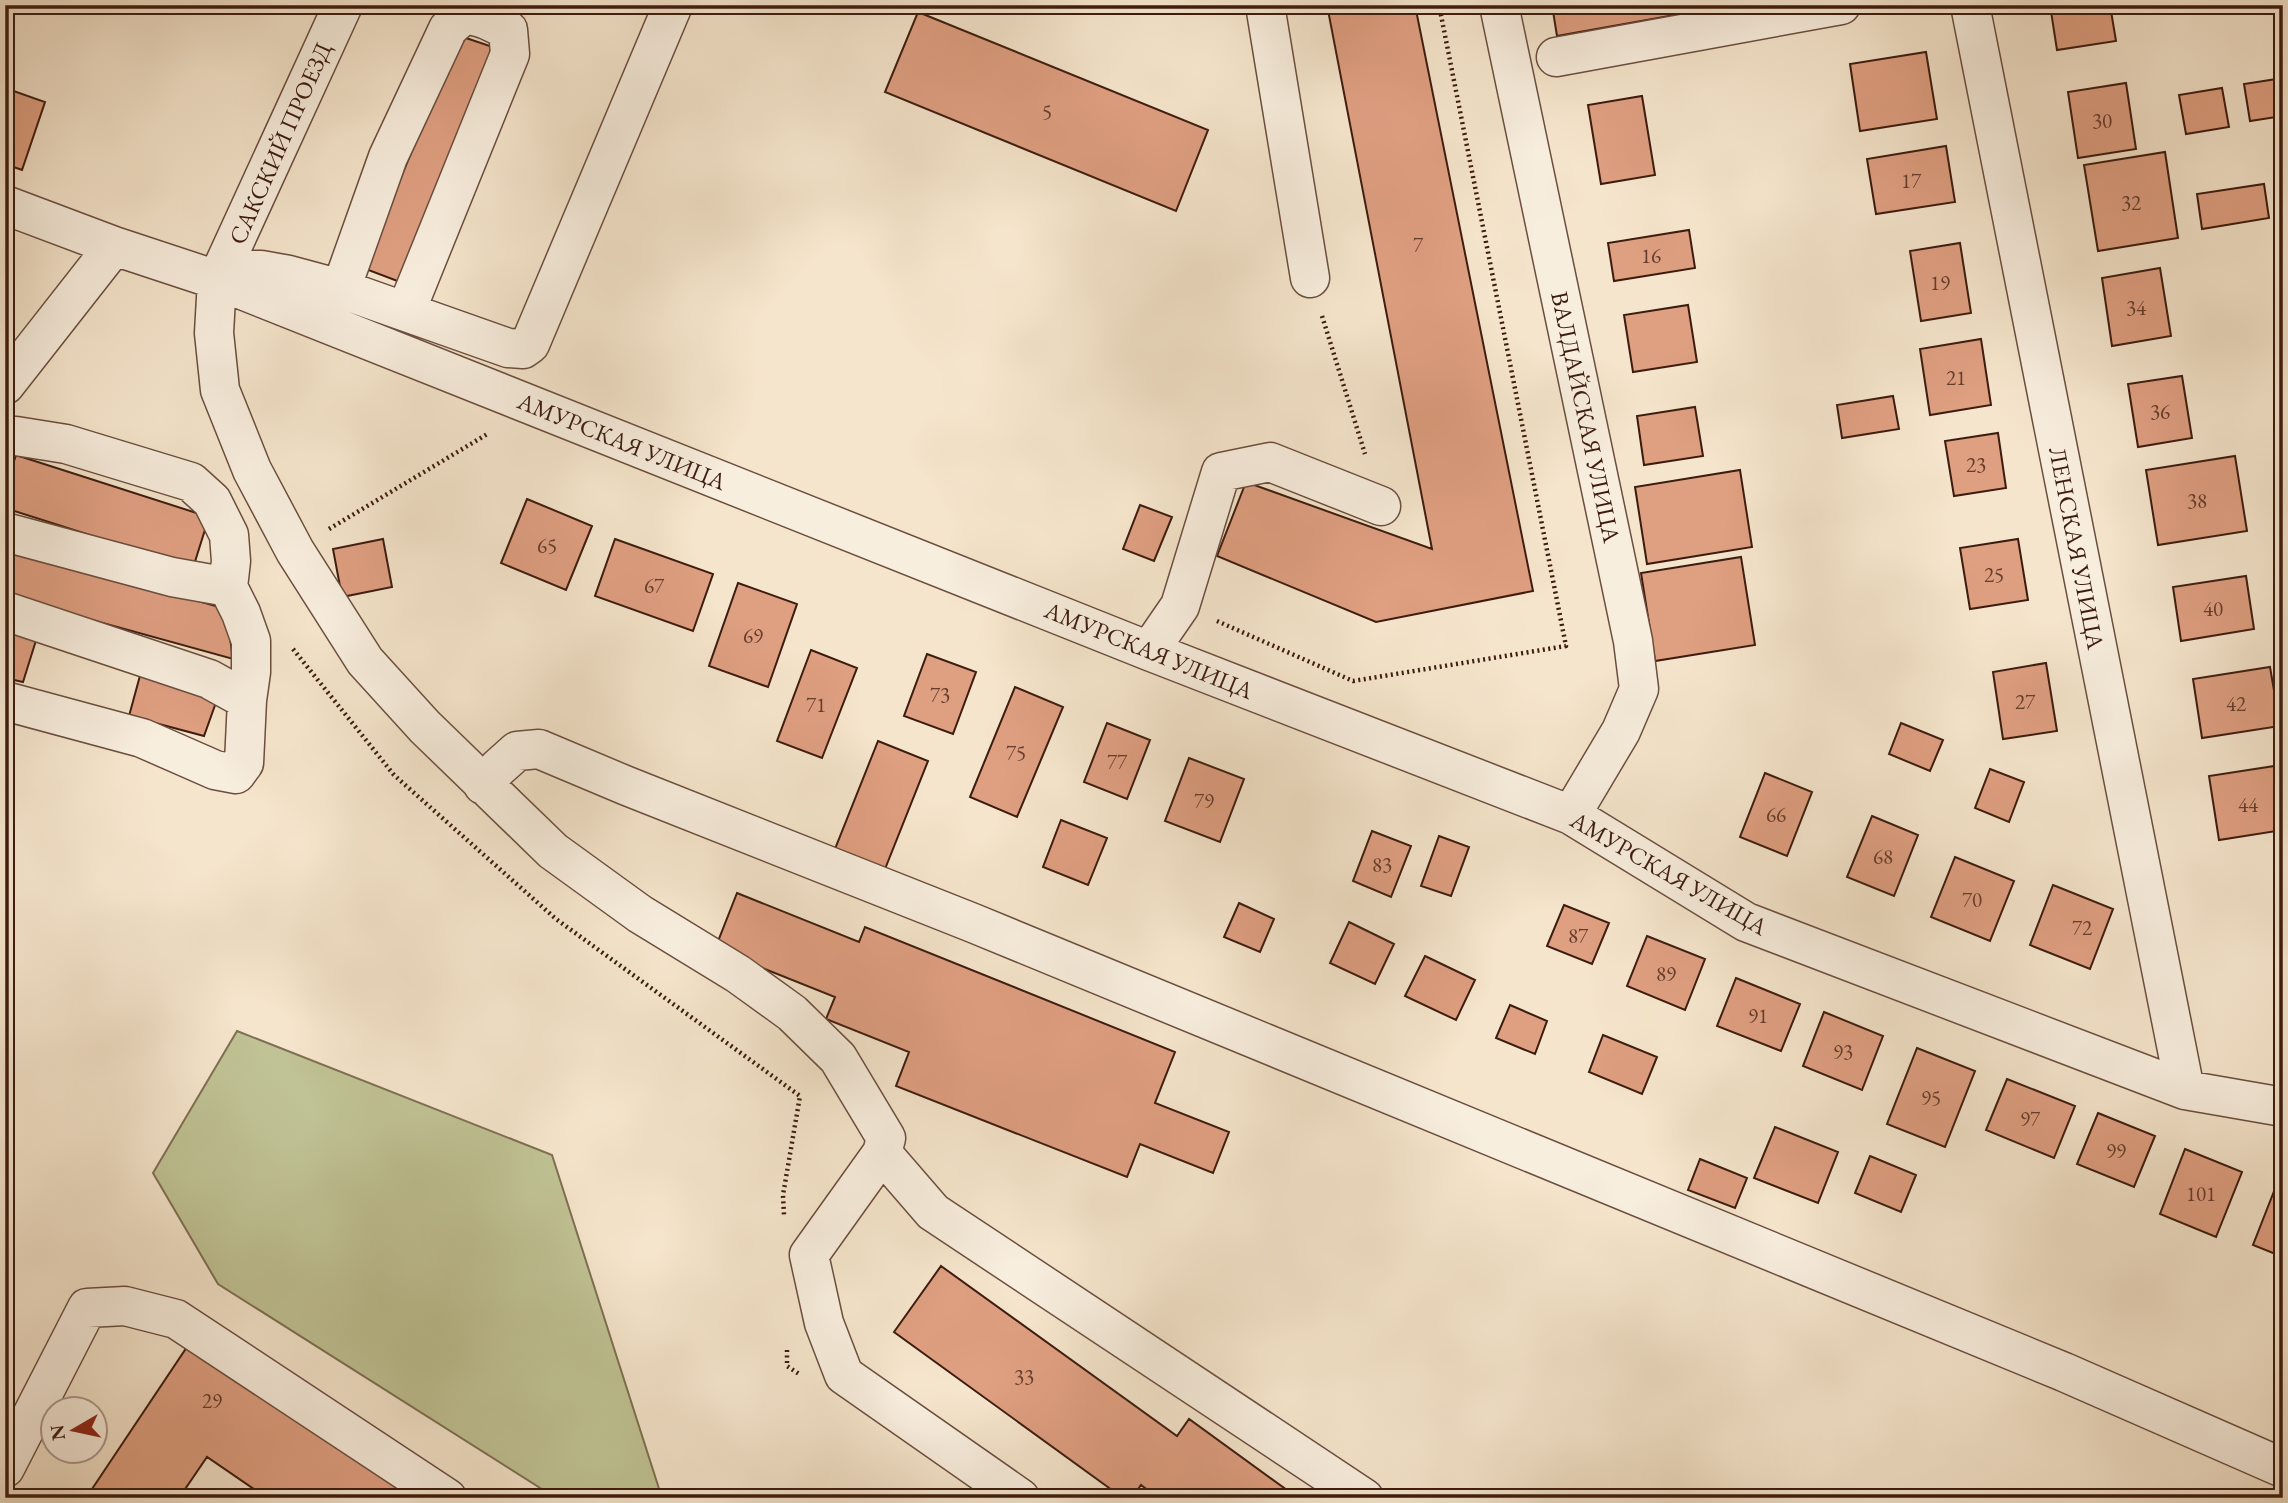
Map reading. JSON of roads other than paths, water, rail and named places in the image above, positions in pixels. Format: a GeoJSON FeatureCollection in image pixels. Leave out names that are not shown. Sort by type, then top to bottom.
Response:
{"type":"FeatureCollection","features":[{"type":"Feature","properties":{"kind":"street","name":"САКСКИЙ ПРОЕЗД"},"geometry":{"type":"LineString","coordinates":[[217,280],[343,5]]}},
{"type":"Feature","properties":{"kind":"street"},"geometry":{"type":"LineString","coordinates":[[674,5],[530,344],[523,349],[508,348],[341,289],[261,270],[243,271],[217,280],[214,333],[220,390],[252,470],[295,551],[365,662],[425,727],[553,851],[640,914],[738,974],[792,1013],[838,1058],[886,1138],[881,1153],[809,1255],[824,1323],[844,1375],[1020,1498]]}},
{"type":"Feature","properties":{"kind":"street"},"geometry":{"type":"LineString","coordinates":[[1265,5],[1310,278]]}},
{"type":"Feature","properties":{"kind":"street","name":"ВАЛДАЙСКАЯ УЛИЦА"},"geometry":{"type":"LineString","coordinates":[[1499,5],[1633,641],[1639,689],[1621,731],[1571,815]]}},
{"type":"Feature","properties":{"kind":"street"},"geometry":{"type":"LineString","coordinates":[[1556,57],[1841,5]]}},
{"type":"Feature","properties":{"kind":"street","name":"ЛЕНСКАЯ УЛИЦА"},"geometry":{"type":"LineString","coordinates":[[1970,5],[2185,1090]]}},
{"type":"Feature","properties":{"kind":"street"},"geometry":{"type":"LineString","coordinates":[[341,289],[388,157],[448,29],[460,17],[491,13],[508,30],[510,54],[406,311]]}},
{"type":"Feature","properties":{"kind":"street","name":"АМУРСКАЯ УЛИЦА"},"geometry":{"type":"LineString","coordinates":[[5,205],[114,246],[217,280],[1149,651],[1571,815],[1746,922],[2185,1090],[2283,1107]]}},
{"type":"Feature","properties":{"kind":"street"},"geometry":{"type":"LineString","coordinates":[[5,385],[114,246]]}},
{"type":"Feature","properties":{"kind":"street"},"geometry":{"type":"LineString","coordinates":[[5,436],[66,444],[191,482],[212,501],[229,535],[231,561],[228,587],[251,641],[244,763],[236,774],[215,770],[142,738],[5,701]]}},
{"type":"Feature","properties":{"kind":"street"},"geometry":{"type":"LineString","coordinates":[[1149,651],[1180,606],[1221,472],[1270,462],[1381,506]]}},
{"type":"Feature","properties":{"kind":"street"},"geometry":{"type":"LineString","coordinates":[[5,532],[172,577],[228,587]]}},
{"type":"Feature","properties":{"kind":"street"},"geometry":{"type":"LineString","coordinates":[[5,611],[209,679],[247,700]]}},
{"type":"Feature","properties":{"kind":"street"},"geometry":{"type":"LineString","coordinates":[[483,785],[517,751],[539,749],[986,928],[2064,1372],[2283,1468]]}},
{"type":"Feature","properties":{"kind":"street"},"geometry":{"type":"LineString","coordinates":[[881,1153],[933,1212],[1364,1498]]}},
{"type":"Feature","properties":{"kind":"street"},"geometry":{"type":"LineString","coordinates":[[5,1468],[87,1308],[125,1306],[176,1319],[447,1498]]}}]}
